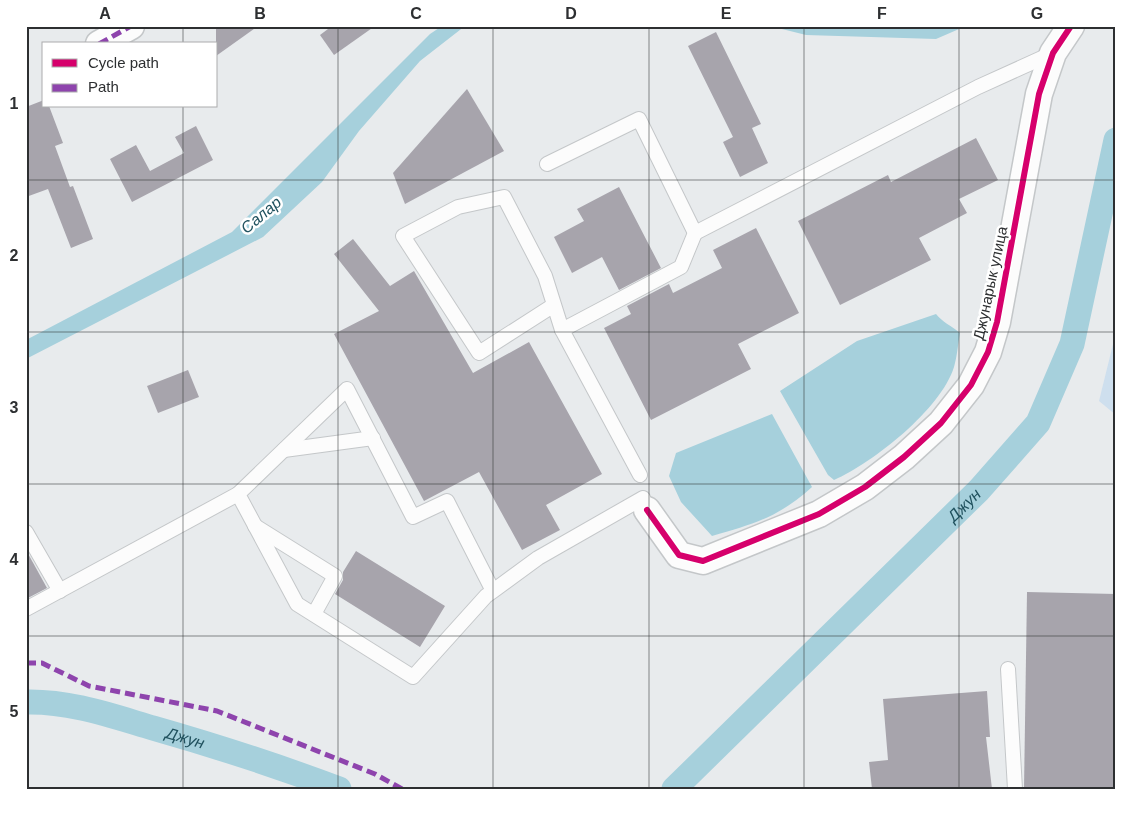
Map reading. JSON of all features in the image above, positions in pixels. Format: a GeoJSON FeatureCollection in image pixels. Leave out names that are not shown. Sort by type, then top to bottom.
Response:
{"type":"FeatureCollection","features":[{"type":"Feature","properties":{"kind":"street"},"geometry":{"type":"LineString","coordinates":[[103,42],[131,26]]}},
{"type":"Feature","properties":{"kind":"street","name":"Джунарык улица"},"geometry":{"type":"LineString","coordinates":[[647,510],[679,555],[703,561],[819,514],[864,487],[904,457],[941,423],[971,386],[988,352],[995,330],[1039,94],[1053,53],[1071,26]]}},
{"type":"Feature","properties":{"kind":"lane"},"geometry":{"type":"LineString","coordinates":[[562,330],[681,267],[695,233],[978,87],[1053,53]]}},
{"type":"Feature","properties":{"kind":"lane"},"geometry":{"type":"LineString","coordinates":[[547,164],[639,119],[695,233]]}},
{"type":"Feature","properties":{"kind":"lane"},"geometry":{"type":"LineString","coordinates":[[554,305],[479,353],[403,236],[458,207],[504,197],[545,276],[562,330],[640,475]]}},
{"type":"Feature","properties":{"kind":"lane"},"geometry":{"type":"LineString","coordinates":[[26,609],[238,494],[347,389],[413,517],[447,501],[493,591]]}},
{"type":"Feature","properties":{"kind":"lane"},"geometry":{"type":"LineString","coordinates":[[284,450],[372,438]]}},
{"type":"Feature","properties":{"kind":"lane"},"geometry":{"type":"LineString","coordinates":[[238,494],[297,604],[413,677],[486,596],[538,558],[643,498],[647,510]]}},
{"type":"Feature","properties":{"kind":"lane"},"geometry":{"type":"LineString","coordinates":[[255,526],[334,576],[314,614]]}},
{"type":"Feature","properties":{"kind":"lane"},"geometry":{"type":"LineString","coordinates":[[26,532],[60,591]]}},
{"type":"Feature","properties":{"kind":"lane"},"geometry":{"type":"LineString","coordinates":[[1008,669],[1015,789]]}},
{"type":"Feature","properties":{"kind":"shaded area"},"geometry":{"type":"Polygon","coordinates":[[[1116,332],[1116,415],[1099,401],[1116,332]]]}},
{"type":"Feature","properties":{"kind":"water","name":"Салар"},"geometry":{"type":"Polygon","coordinates":[[[442,26],[465,26],[420,61],[359,131],[322,182],[263,237],[26,359],[26,340],[232,232],[430,34],[442,26]]]}},
{"type":"Feature","properties":{"kind":"water"},"geometry":{"type":"Polygon","coordinates":[[[770,26],[966,26],[936,39],[806,35],[770,26]]]}},
{"type":"Feature","properties":{"kind":"water"},"geometry":{"type":"Polygon","coordinates":[[[936,314],[960,333],[954,367],[947,383],[921,417],[904,433],[867,461],[834,480],[828,475],[780,391],[857,341],[936,314]]]}},
{"type":"Feature","properties":{"kind":"water"},"geometry":{"type":"Polygon","coordinates":[[[772,414],[812,487],[777,513],[741,528],[712,536],[681,502],[669,476],[676,453],[772,414]]]}},
{"type":"Feature","properties":{"kind":"building"},"geometry":{"type":"Polygon","coordinates":[[[216,26],[258,26],[218,55],[218,42],[216,42],[216,26]]]}},
{"type":"Feature","properties":{"kind":"building"},"geometry":{"type":"Polygon","coordinates":[[[332,26],[375,26],[334,55],[320,35],[332,26]]]}},
{"type":"Feature","properties":{"kind":"building"},"geometry":{"type":"Polygon","coordinates":[[[716,32],[761,124],[752,128],[768,163],[740,177],[723,142],[733,137],[688,46],[716,32]]]}},
{"type":"Feature","properties":{"kind":"building"},"geometry":{"type":"Polygon","coordinates":[[[467,89],[504,151],[405,204],[393,173],[467,89]]]}},
{"type":"Feature","properties":{"kind":"building"},"geometry":{"type":"Polygon","coordinates":[[[42,101],[42,108],[50,108],[63,143],[55,146],[70,187],[73,186],[93,239],[71,248],[48,189],[26,197],[26,107],[42,101]]]}},
{"type":"Feature","properties":{"kind":"building"},"geometry":{"type":"Polygon","coordinates":[[[196,126],[213,160],[132,202],[110,159],[136,145],[150,171],[184,153],[175,137],[196,126]]]}},
{"type":"Feature","properties":{"kind":"building"},"geometry":{"type":"Polygon","coordinates":[[[976,138],[998,180],[959,199],[967,213],[919,238],[931,260],[840,305],[798,221],[888,175],[891,182],[976,138]]]}},
{"type":"Feature","properties":{"kind":"building"},"geometry":{"type":"Polygon","coordinates":[[[619,187],[661,268],[619,290],[602,257],[572,273],[554,237],[584,221],[577,209],[619,187]]]}},
{"type":"Feature","properties":{"kind":"building"},"geometry":{"type":"Polygon","coordinates":[[[756,228],[799,313],[738,344],[751,369],[651,420],[604,328],[631,314],[627,306],[669,284],[673,293],[722,268],[713,250],[756,228]]]}},
{"type":"Feature","properties":{"kind":"building"},"geometry":{"type":"Polygon","coordinates":[[[353,239],[390,286],[414,271],[473,373],[529,342],[602,474],[546,505],[560,530],[522,550],[479,472],[424,501],[334,334],[379,311],[334,254],[353,239]]]}},
{"type":"Feature","properties":{"kind":"building"},"geometry":{"type":"Polygon","coordinates":[[[188,370],[199,397],[158,413],[147,386],[188,370]]]}},
{"type":"Feature","properties":{"kind":"building"},"geometry":{"type":"Polygon","coordinates":[[[26,550],[47,588],[26,599],[26,550]]]}},
{"type":"Feature","properties":{"kind":"building"},"geometry":{"type":"Polygon","coordinates":[[[356,551],[445,606],[420,647],[335,594],[343,580],[343,572],[356,551]]]}},
{"type":"Feature","properties":{"kind":"building"},"geometry":{"type":"Polygon","coordinates":[[[1027,592],[1116,594],[1116,789],[1024,789],[1027,592]]]}},
{"type":"Feature","properties":{"kind":"building"},"geometry":{"type":"Polygon","coordinates":[[[987,691],[990,737],[986,737],[992,789],[872,789],[869,762],[888,760],[883,699],[987,691]]]}},
{"type":"Feature","properties":{"kind":"waterway","name":"Джун"},"geometry":{"type":"LineString","coordinates":[[674,789],[979,490],[1038,423],[1072,344],[1116,140]]}},
{"type":"Feature","properties":{"kind":"waterway","name":"Джун"},"geometry":{"type":"LineString","coordinates":[[26,702],[59,704],[106,714],[247,757],[339,789]]}},
{"type":"Feature","properties":{"kind":"marked path"},"geometry":{"type":"LineString","coordinates":[[103,42],[131,26]]}},
{"type":"Feature","properties":{"kind":"marked path"},"geometry":{"type":"LineString","coordinates":[[26,663],[42,663],[89,686],[217,711],[375,774],[402,789]]}},
{"type":"Feature","properties":{"kind":"cycle path"},"geometry":{"type":"LineString","coordinates":[[647,510],[679,555],[703,561],[819,514],[865,487],[904,457],[941,423],[971,385],[988,352],[997,322],[1039,94],[1053,53],[1071,26]]}}]}
